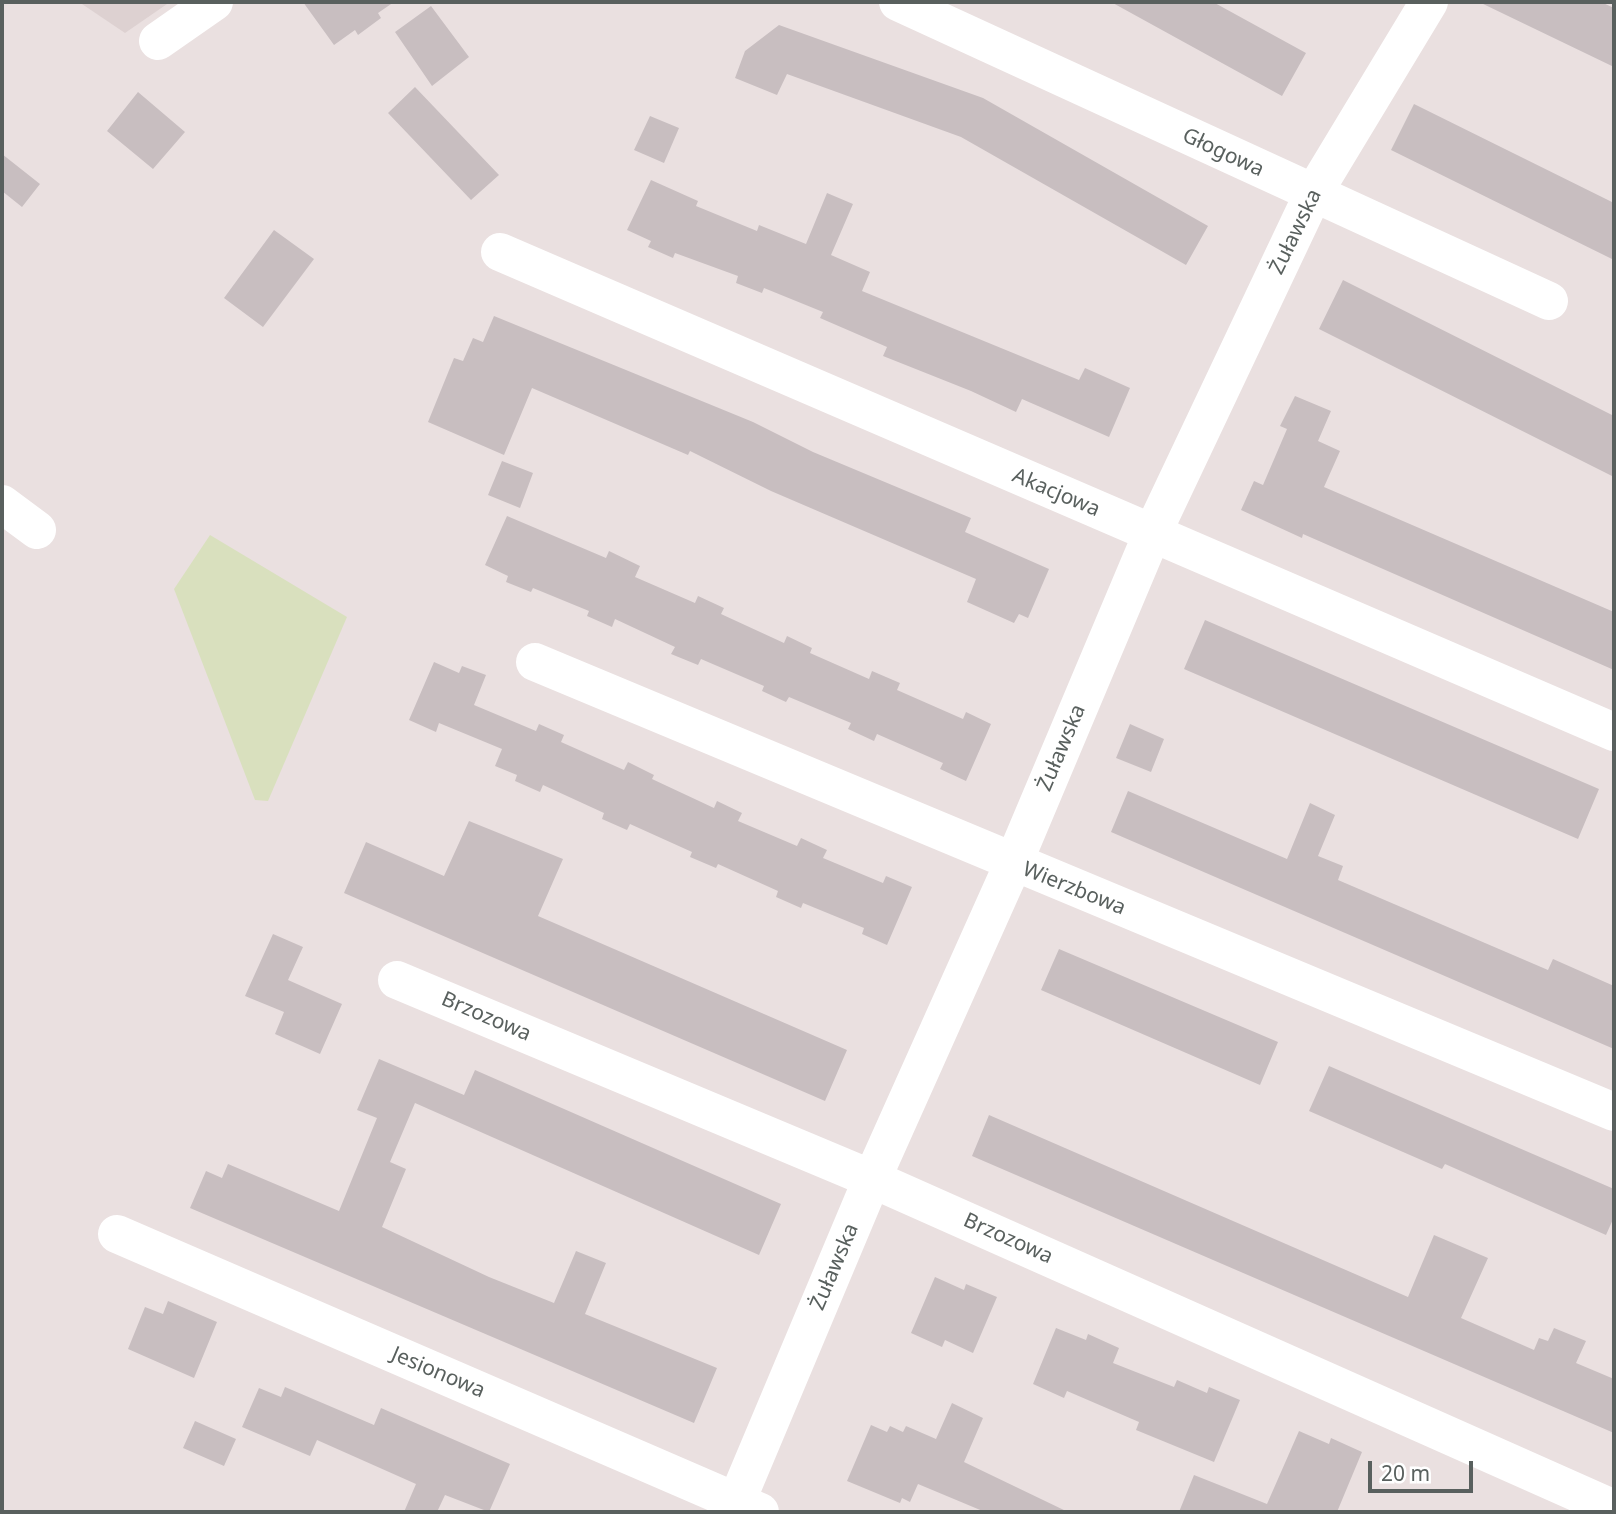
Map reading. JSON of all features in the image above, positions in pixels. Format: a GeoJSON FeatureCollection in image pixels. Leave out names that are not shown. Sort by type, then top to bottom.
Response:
{"type":"FeatureCollection","features":[{"type":"Feature","properties":{"kind":"street"},"geometry":{"type":"LineString","coordinates":[[158,41],[214,2]]}},
{"type":"Feature","properties":{"kind":"street","name":"Głogowa"},"geometry":{"type":"LineString","coordinates":[[898,2],[1549,300]]}},
{"type":"Feature","properties":{"kind":"street","name":"Żuławska"},"geometry":{"type":"LineString","coordinates":[[742,1509],[872,1179],[1013,864],[1152,534],[1313,194],[1429,2]]}},
{"type":"Feature","properties":{"kind":"street","name":"Akacjowa"},"geometry":{"type":"LineString","coordinates":[[500,252],[1614,732]]}},
{"type":"Feature","properties":{"kind":"street"},"geometry":{"type":"LineString","coordinates":[[2,504],[37,530]]}},
{"type":"Feature","properties":{"kind":"street","name":"Wierzbowa"},"geometry":{"type":"LineString","coordinates":[[536,662],[1013,864],[1614,1112]]}},
{"type":"Feature","properties":{"kind":"street","name":"Brzozowa"},"geometry":{"type":"LineString","coordinates":[[397,980],[872,1179],[1614,1509]]}},
{"type":"Feature","properties":{"kind":"street","name":"Jesionowa"},"geometry":{"type":"LineString","coordinates":[[117,1234],[742,1509]]}},
{"type":"Feature","properties":{"kind":"shaded area"},"geometry":{"type":"Polygon","coordinates":[[[79,2],[170,2],[125,33],[79,2]]]}},
{"type":"Feature","properties":{"kind":"green space"},"geometry":{"type":"Polygon","coordinates":[[[210,535],[347,617],[268,801],[255,800],[174,589],[210,535]]]}},
{"type":"Feature","properties":{"kind":"building"},"geometry":{"type":"Polygon","coordinates":[[[303,2],[394,2],[378,13],[381,18],[358,35],[355,30],[334,45],[303,2]]]}},
{"type":"Feature","properties":{"kind":"building"},"geometry":{"type":"Polygon","coordinates":[[[1111,2],[1213,2],[1306,53],[1282,96],[1111,2]]]}},
{"type":"Feature","properties":{"kind":"building"},"geometry":{"type":"Polygon","coordinates":[[[1479,2],[1601,2],[1614,8],[1614,67],[1479,2]]]}},
{"type":"Feature","properties":{"kind":"building"},"geometry":{"type":"Polygon","coordinates":[[[431,6],[469,57],[432,86],[395,32],[431,6]]]}},
{"type":"Feature","properties":{"kind":"building"},"geometry":{"type":"Polygon","coordinates":[[[779,25],[983,98],[1208,226],[1186,265],[961,137],[787,74],[777,95],[735,78],[745,51],[779,25]]]}},
{"type":"Feature","properties":{"kind":"building"},"geometry":{"type":"Polygon","coordinates":[[[415,87],[499,175],[471,200],[388,113],[415,87]]]}},
{"type":"Feature","properties":{"kind":"building"},"geometry":{"type":"Polygon","coordinates":[[[138,92],[185,132],[153,169],[107,131],[138,92]]]}},
{"type":"Feature","properties":{"kind":"building"},"geometry":{"type":"Polygon","coordinates":[[[1414,104],[1614,203],[1614,260],[1391,150],[1414,104]]]}},
{"type":"Feature","properties":{"kind":"building"},"geometry":{"type":"Polygon","coordinates":[[[650,116],[679,128],[664,163],[634,150],[650,116]]]}},
{"type":"Feature","properties":{"kind":"building"},"geometry":{"type":"Polygon","coordinates":[[[2,154],[40,184],[22,207],[2,191],[2,154]]]}},
{"type":"Feature","properties":{"kind":"building"},"geometry":{"type":"Polygon","coordinates":[[[651,180],[698,201],[696,206],[757,231],[759,225],[806,244],[827,193],[853,204],[831,255],[870,272],[862,291],[1079,380],[1085,368],[1130,388],[1109,437],[1022,399],[1016,412],[883,356],[887,347],[820,318],[823,312],[764,288],[762,293],[736,283],[738,276],[675,253],[673,258],[648,247],[651,241],[627,230],[651,180]]]}},
{"type":"Feature","properties":{"kind":"building"},"geometry":{"type":"Polygon","coordinates":[[[274,230],[314,259],[263,327],[224,298],[274,230]]]}},
{"type":"Feature","properties":{"kind":"building"},"geometry":{"type":"Polygon","coordinates":[[[1343,280],[1614,416],[1614,477],[1319,329],[1343,280]]]}},
{"type":"Feature","properties":{"kind":"building"},"geometry":{"type":"Polygon","coordinates":[[[494,316],[753,422],[813,452],[971,518],[965,532],[1049,569],[1028,618],[1019,614],[1014,623],[967,602],[976,579],[771,491],[690,451],[688,455],[532,388],[504,455],[428,422],[454,358],[463,361],[473,338],[483,342],[494,316]]]}},
{"type":"Feature","properties":{"kind":"building"},"geometry":{"type":"Polygon","coordinates":[[[1295,396],[1331,411],[1318,441],[1340,451],[1324,487],[1614,612],[1614,670],[1303,534],[1302,538],[1241,510],[1254,481],[1263,485],[1287,429],[1280,426],[1295,396]]]}},
{"type":"Feature","properties":{"kind":"building"},"geometry":{"type":"Polygon","coordinates":[[[502,461],[533,473],[520,508],[488,495],[502,461]]]}},
{"type":"Feature","properties":{"kind":"building"},"geometry":{"type":"Polygon","coordinates":[[[507,516],[606,558],[609,551],[640,566],[635,577],[695,603],[698,596],[724,608],[721,614],[784,643],[787,636],[812,648],[810,653],[869,679],[872,671],[900,683],[897,690],[963,719],[966,712],[991,724],[966,781],[940,769],[943,763],[877,734],[874,741],[848,729],[851,723],[789,697],[786,702],[762,691],[764,686],[701,659],[698,665],[671,654],[675,647],[615,619],[612,627],[587,616],[589,611],[533,588],[531,592],[506,582],[508,576],[485,565],[507,516]]]}},
{"type":"Feature","properties":{"kind":"building"},"geometry":{"type":"Polygon","coordinates":[[[1205,620],[1599,789],[1578,839],[1184,669],[1205,620]]]}},
{"type":"Feature","properties":{"kind":"building"},"geometry":{"type":"Polygon","coordinates":[[[434,662],[459,673],[462,666],[486,675],[474,705],[536,731],[539,724],[564,735],[561,742],[624,770],[628,762],[654,775],[652,779],[714,808],[717,801],[742,813],[738,821],[797,846],[801,838],[827,850],[823,858],[883,883],[886,876],[912,887],[887,945],[862,934],[864,928],[803,903],[801,908],[776,897],[778,891],[718,864],[716,868],[690,857],[692,852],[630,824],[627,830],[602,819],[604,813],[543,785],[540,792],[515,781],[517,775],[495,766],[502,749],[439,723],[436,732],[409,720],[434,662]]]}},
{"type":"Feature","properties":{"kind":"building"},"geometry":{"type":"Polygon","coordinates":[[[1130,724],[1164,739],[1151,772],[1116,758],[1130,724]]]}},
{"type":"Feature","properties":{"kind":"building"},"geometry":{"type":"Polygon","coordinates":[[[1128,791],[1287,859],[1310,803],[1335,815],[1318,856],[1343,866],[1338,880],[1548,970],[1553,959],[1614,986],[1614,1049],[1111,832],[1128,791]]]}},
{"type":"Feature","properties":{"kind":"building"},"geometry":{"type":"Polygon","coordinates":[[[469,821],[563,859],[538,916],[847,1050],[825,1101],[344,893],[366,842],[444,876],[469,821]]]}},
{"type":"Feature","properties":{"kind":"building"},"geometry":{"type":"Polygon","coordinates":[[[273,934],[303,947],[288,980],[342,1004],[320,1054],[275,1034],[284,1012],[245,996],[273,934]]]}},
{"type":"Feature","properties":{"kind":"building"},"geometry":{"type":"Polygon","coordinates":[[[1059,949],[1278,1042],[1260,1085],[1041,990],[1059,949]]]}},
{"type":"Feature","properties":{"kind":"building"},"geometry":{"type":"Polygon","coordinates":[[[379,1059],[464,1095],[475,1070],[781,1204],[759,1255],[415,1103],[390,1162],[406,1169],[382,1227],[489,1277],[554,1303],[576,1251],[606,1263],[585,1314],[717,1368],[694,1423],[190,1208],[206,1171],[222,1178],[228,1164],[339,1211],[377,1118],[357,1110],[379,1059]]]}},
{"type":"Feature","properties":{"kind":"building"},"geometry":{"type":"Polygon","coordinates":[[[1329,1066],[1614,1189],[1614,1217],[1606,1235],[1445,1164],[1442,1169],[1309,1111],[1329,1066]]]}},
{"type":"Feature","properties":{"kind":"building"},"geometry":{"type":"Polygon","coordinates":[[[989,1115],[1408,1297],[1434,1235],[1488,1258],[1461,1318],[1534,1350],[1539,1338],[1548,1341],[1554,1328],[1586,1341],[1576,1363],[1614,1379],[1614,1433],[972,1156],[989,1115]]]}},
{"type":"Feature","properties":{"kind":"building"},"geometry":{"type":"Polygon","coordinates":[[[935,1277],[964,1290],[966,1284],[997,1297],[973,1353],[945,1340],[942,1347],[911,1333],[935,1277]]]}},
{"type":"Feature","properties":{"kind":"building"},"geometry":{"type":"Polygon","coordinates":[[[168,1301],[217,1322],[194,1378],[128,1349],[145,1307],[163,1314],[168,1301]]]}},
{"type":"Feature","properties":{"kind":"building"},"geometry":{"type":"Polygon","coordinates":[[[1056,1328],[1086,1340],[1088,1334],[1119,1348],[1113,1363],[1174,1387],[1177,1380],[1207,1393],[1209,1387],[1240,1400],[1214,1462],[1136,1430],[1139,1422],[1067,1391],[1064,1398],[1033,1384],[1056,1328]]]}},
{"type":"Feature","properties":{"kind":"building"},"geometry":{"type":"Polygon","coordinates":[[[285,1387],[374,1425],[381,1408],[510,1464],[489,1512],[445,1495],[437,1512],[404,1512],[416,1484],[317,1440],[310,1456],[242,1427],[259,1388],[281,1397],[285,1387]]]}},
{"type":"Feature","properties":{"kind":"building"},"geometry":{"type":"Polygon","coordinates":[[[952,1403],[983,1418],[964,1462],[1068,1512],[985,1512],[918,1484],[910,1502],[902,1498],[900,1503],[847,1481],[871,1425],[887,1432],[890,1426],[903,1432],[906,1426],[936,1439],[952,1403]]]}},
{"type":"Feature","properties":{"kind":"building"},"geometry":{"type":"Polygon","coordinates":[[[195,1421],[236,1439],[224,1466],[183,1448],[195,1421]]]}},
{"type":"Feature","properties":{"kind":"building"},"geometry":{"type":"Polygon","coordinates":[[[1299,1431],[1329,1444],[1331,1438],[1362,1452],[1337,1512],[1179,1512],[1194,1475],[1267,1504],[1299,1431]]]}}]}
